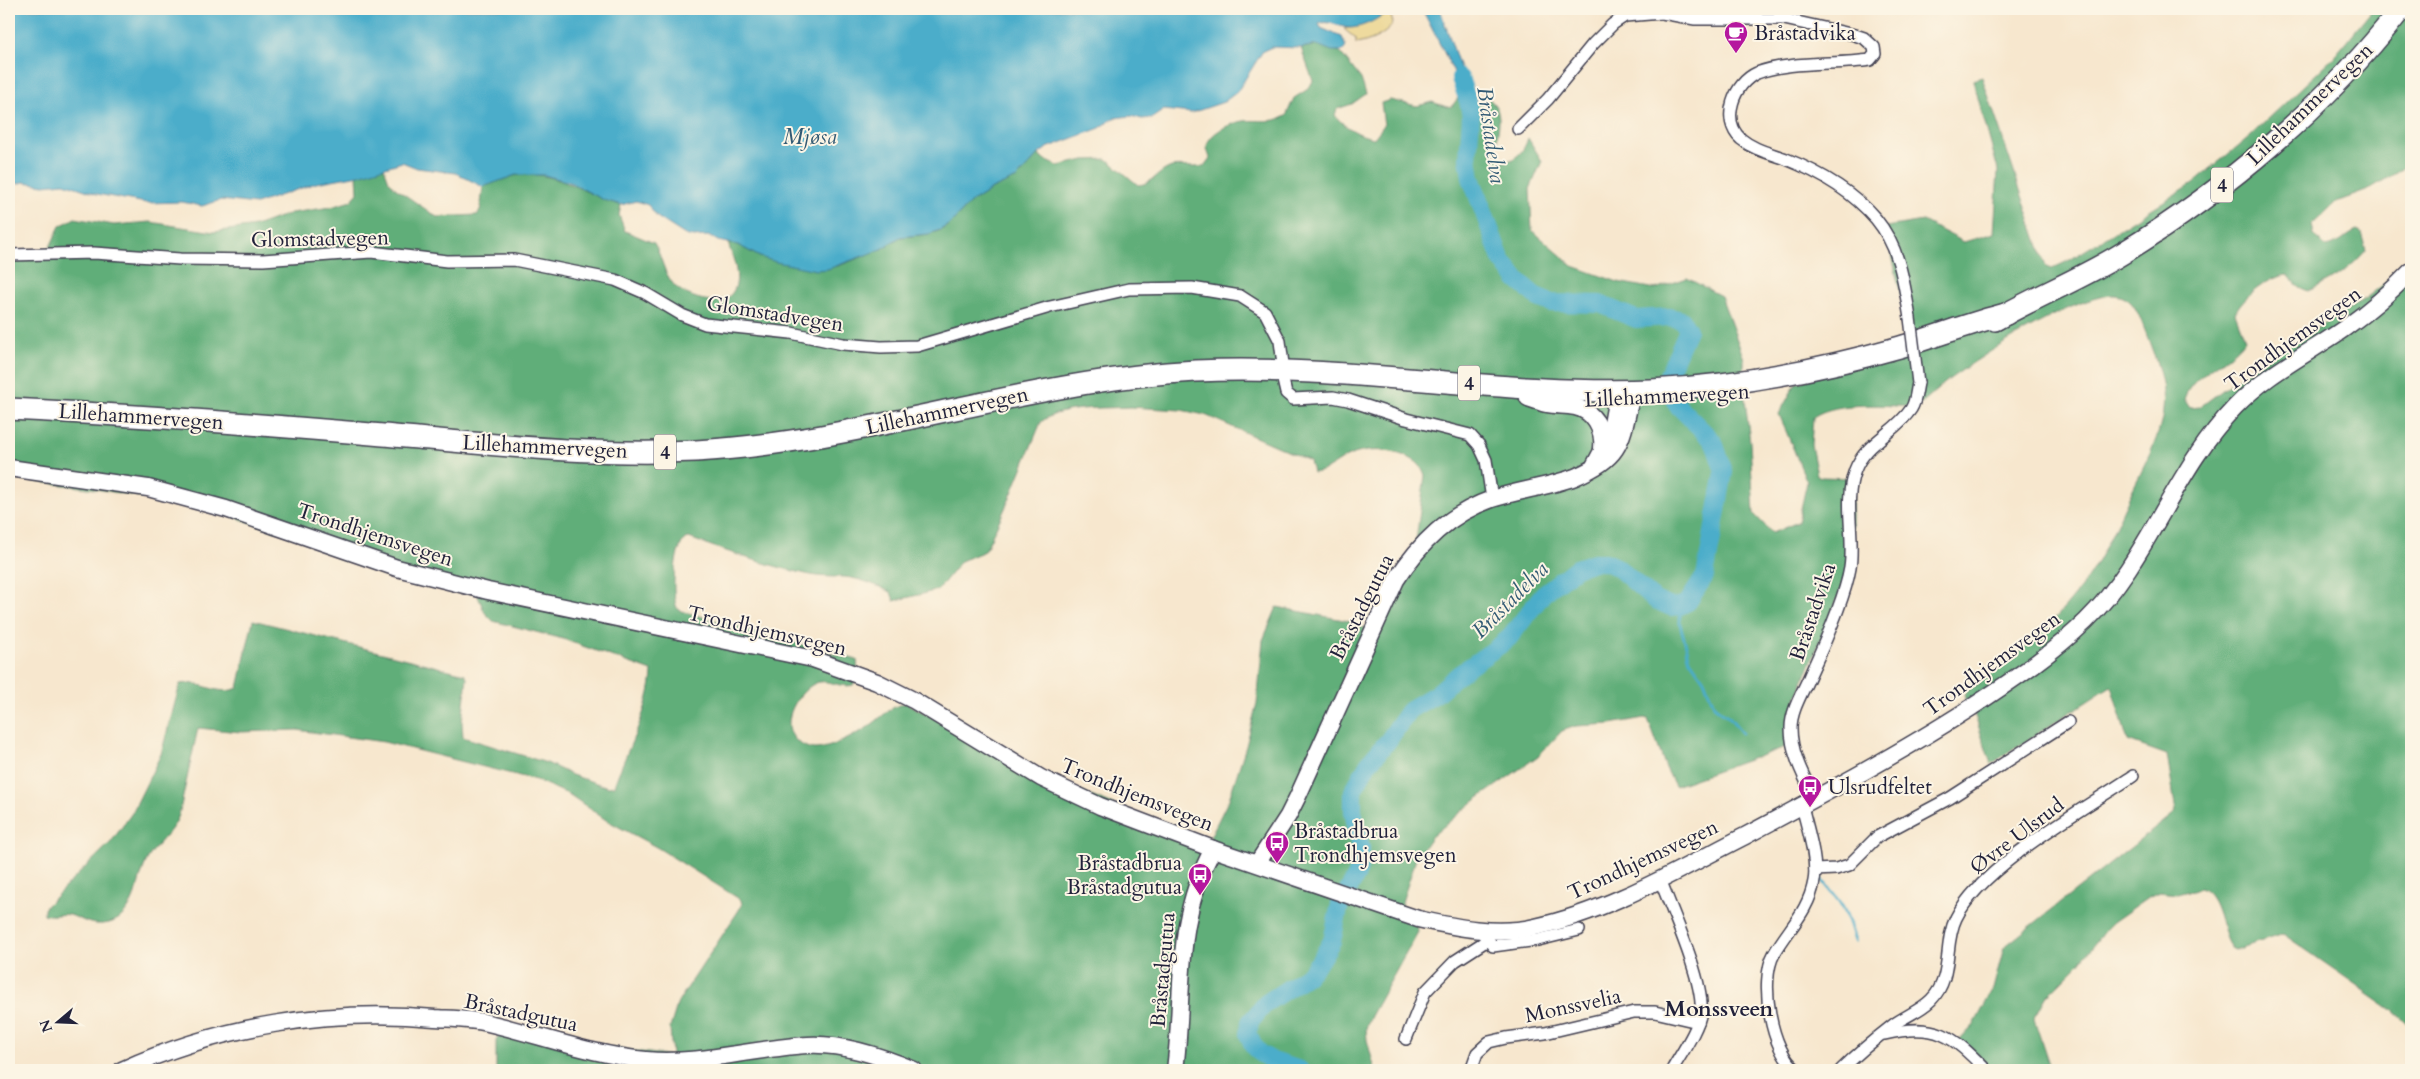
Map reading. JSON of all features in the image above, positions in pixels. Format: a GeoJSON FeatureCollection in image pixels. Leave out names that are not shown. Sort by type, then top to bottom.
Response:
{"type":"FeatureCollection","features":[{"type":"Feature","properties":{"kind":"highway","name":"Lillehammervegen"},"geometry":{"type":"LineString","coordinates":[[1316,374],[1350,380],[1528,398],[1632,397],[1724,390],[1865,356],[2006,314],[2072,282],[2122,254],[2241,171],[2357,61],[2402,9]]}},
{"type":"Feature","properties":{"kind":"highway","name":"Lillehammervegen"},"geometry":{"type":"LineString","coordinates":[[9,409],[171,418],[576,450],[664,452],[739,448],[817,437],[1030,393],[1112,380],[1203,371],[1348,373],[1632,397]]}},
{"type":"Feature","properties":{"kind":"main road","name":"Trondhjemsvegen"},"geometry":{"type":"LineString","coordinates":[[9,468],[148,488],[226,509],[397,568],[488,592],[813,659],[877,682],[913,700],[991,748],[1074,795],[1213,849],[1258,862],[1390,911],[1484,935],[1531,928],[1575,917],[1660,879],[1809,802],[1926,737],[1999,690],[2040,660],[2086,621],[2131,567],[2202,448],[2231,411],[2248,394],[2272,376],[2386,297],[2411,271]]}},
{"type":"Feature","properties":{"kind":"main road"},"geometry":{"type":"LineString","coordinates":[[1594,466],[1602,448],[1632,397]]}},
{"type":"Feature","properties":{"kind":"main road","name":"Bråstadgutua"},"geometry":{"type":"LineString","coordinates":[[1258,862],[1288,816],[1396,580],[1414,553],[1431,535],[1470,508],[1492,500],[1567,480],[1610,457],[1623,436],[1632,397]]}},
{"type":"Feature","properties":{"kind":"main road"},"geometry":{"type":"LineString","coordinates":[[1528,398],[1548,404],[1576,407],[1583,410],[1598,424],[1603,440],[1602,448]]}},
{"type":"Feature","properties":{"kind":"main road","name":"Bråstadgutua"},"geometry":{"type":"LineString","coordinates":[[1175,1070],[1184,940],[1195,885],[1213,849]]}},
{"type":"Feature","properties":{"kind":"main road","name":"Bråstadgutua"},"geometry":{"type":"LineString","coordinates":[[122,1070],[154,1056],[218,1035],[269,1024],[390,1014],[486,1022],[562,1043],[645,1060],[687,1061],[810,1045],[863,1054],[914,1070]]}},
{"type":"Feature","properties":{"kind":"street","name":"Bråstadvika"},"geometry":{"type":"LineString","coordinates":[[1518,129],[1548,98],[1599,37],[1612,24],[1624,16],[1650,13],[1695,19],[1769,17],[1800,21],[1864,38],[1874,47],[1875,54],[1870,60],[1788,67],[1756,74],[1744,82],[1735,94],[1731,116],[1732,126],[1740,138],[1752,147],[1820,175],[1847,193],[1875,218],[1886,232],[1900,265],[1910,318],[1918,383],[1911,409],[1870,448],[1859,461],[1854,471],[1851,493],[1851,555],[1848,577],[1820,654],[1795,710],[1791,726],[1794,752],[1809,802],[1815,870]]}},
{"type":"Feature","properties":{"kind":"street","name":"Glomstadvegen"},"geometry":{"type":"LineString","coordinates":[[9,255],[94,253],[180,259],[263,260],[371,252],[447,261],[514,260],[615,280],[645,293],[682,315],[705,324],[791,333],[842,344],[881,347],[917,346],[1050,307],[1129,289],[1150,287],[1192,288],[1240,296],[1265,312],[1280,341],[1283,364]]}},
{"type":"Feature","properties":{"kind":"street"},"geometry":{"type":"LineString","coordinates":[[1283,380],[1286,393],[1293,399],[1333,397],[1348,400],[1406,419],[1470,436],[1479,445],[1486,460],[1492,500]]}},
{"type":"Feature","properties":{"kind":"street"},"geometry":{"type":"LineString","coordinates":[[1797,1070],[1783,1057],[1777,1046],[1768,995],[1768,967],[1774,954],[1808,903],[1815,870],[1836,869],[1848,864],[1877,837],[1950,798],[2068,722]]}},
{"type":"Feature","properties":{"kind":"street","name":"Øvre Ulsrud"},"geometry":{"type":"LineString","coordinates":[[1842,1070],[1881,1035],[1931,1001],[1940,990],[1945,978],[1955,919],[1963,906],[1990,876],[2028,847],[2133,776]]}},
{"type":"Feature","properties":{"kind":"street"},"geometry":{"type":"LineString","coordinates":[[1660,879],[1694,971],[1701,1011],[1698,1022],[1672,1070]]}},
{"type":"Feature","properties":{"kind":"street","name":"Trondhjemsvegen"},"geometry":{"type":"LineString","coordinates":[[1484,935],[1493,946],[1538,940],[1579,930]]}},
{"type":"Feature","properties":{"kind":"street"},"geometry":{"type":"LineString","coordinates":[[1406,1039],[1425,992],[1484,935]]}},
{"type":"Feature","properties":{"kind":"street","name":"Monssvelia"},"geometry":{"type":"LineString","coordinates":[[1471,1070],[1477,1053],[1489,1042],[1506,1038],[1545,1033],[1634,1012],[1655,1012],[1698,1022]]}},
{"type":"Feature","properties":{"kind":"street"},"geometry":{"type":"LineString","coordinates":[[1881,1035],[1900,1030],[1936,1032],[1948,1036],[1962,1046],[1986,1070]]}},
{"type":"Feature","properties":{"kind":"green space"},"geometry":{"type":"Polygon","coordinates":[[[2373,9],[2411,9],[2411,161],[2396,173],[2366,191],[2336,202],[2312,225],[2314,234],[2325,247],[2333,245],[2357,231],[2361,233],[2366,250],[2360,257],[2339,274],[2308,291],[2299,287],[2288,275],[2273,279],[2257,288],[2244,300],[2235,313],[2245,339],[2231,354],[2195,381],[2184,399],[2190,408],[2200,407],[2252,368],[2366,298],[2411,263],[2411,1027],[2391,1009],[2283,934],[2235,950],[2231,948],[2212,899],[2200,888],[2177,894],[2160,892],[2150,896],[2113,922],[2079,964],[2046,997],[2034,1019],[2051,1070],[1984,1070],[1959,1041],[1974,1025],[1993,989],[2004,947],[2176,812],[2167,755],[2128,741],[2111,686],[1991,764],[1973,710],[1967,705],[1964,695],[2005,664],[2041,633],[2073,598],[2104,550],[2156,439],[2162,419],[2164,400],[2156,361],[2141,320],[2134,307],[2125,298],[2111,295],[2074,306],[2006,342],[1951,378],[1916,407],[1849,406],[1836,408],[1813,417],[1811,445],[1817,475],[1821,477],[1853,478],[1851,566],[1796,699],[1794,744],[1675,786],[1666,768],[1648,719],[1576,726],[1562,731],[1538,756],[1473,802],[1431,837],[1416,859],[1399,911],[1417,927],[1418,932],[1366,1028],[1367,1040],[1375,1070],[496,1070],[496,1040],[498,1036],[509,1034],[672,1056],[670,1028],[678,1002],[742,905],[741,900],[658,848],[606,820],[570,795],[536,780],[384,742],[297,730],[241,732],[198,728],[179,815],[173,827],[148,858],[127,911],[109,923],[96,924],[70,915],[44,914],[44,909],[47,905],[111,842],[132,813],[161,754],[180,684],[196,684],[223,691],[238,688],[253,620],[465,674],[467,678],[462,722],[463,737],[547,763],[572,775],[608,787],[614,786],[643,714],[651,685],[652,671],[563,639],[493,621],[485,613],[477,594],[205,508],[96,489],[9,478],[9,261],[25,261],[48,251],[60,226],[75,218],[114,225],[150,222],[214,232],[255,226],[291,213],[331,207],[351,201],[358,193],[357,174],[384,167],[389,181],[395,188],[437,217],[477,215],[480,211],[483,187],[505,178],[536,175],[551,177],[621,205],[619,215],[625,231],[654,243],[667,275],[674,285],[688,295],[717,301],[732,293],[737,280],[736,269],[728,243],[738,245],[760,257],[838,266],[882,249],[900,237],[929,234],[941,230],[950,224],[970,203],[992,189],[1017,178],[1039,154],[1041,158],[1058,166],[1084,160],[1107,159],[1138,185],[1147,183],[1172,167],[1204,166],[1210,158],[1207,148],[1208,142],[1221,129],[1239,122],[1270,121],[1286,116],[1294,98],[1308,89],[1313,81],[1301,48],[1317,45],[1340,52],[1361,79],[1366,94],[1352,104],[1337,109],[1335,115],[1352,130],[1374,138],[1384,125],[1381,103],[1390,100],[1417,106],[1432,102],[1447,107],[1452,106],[1458,98],[1458,80],[1463,77],[1476,101],[1489,99],[1495,105],[1498,112],[1497,158],[1505,162],[1514,158],[1525,147],[1528,138],[1542,161],[1530,189],[1532,230],[1573,266],[1618,282],[1655,289],[1687,278],[1721,296],[1744,359],[1744,391],[1750,442],[1754,514],[1772,533],[1798,522],[1807,482],[1779,414],[1796,383],[1912,348],[1886,227],[1923,221],[1964,242],[1994,233],[1998,170],[1973,80],[1982,77],[2046,267],[2051,269],[2068,261],[2193,183],[2249,137],[2333,58],[2373,9]],[[1130,407],[1071,410],[1041,422],[1009,500],[985,551],[961,561],[938,590],[894,601],[891,592],[862,581],[844,577],[816,576],[791,570],[747,558],[689,538],[685,539],[681,544],[676,562],[674,593],[677,608],[681,611],[857,660],[858,676],[853,685],[848,686],[827,682],[817,683],[806,690],[795,704],[789,720],[789,728],[798,742],[806,747],[816,749],[837,743],[866,729],[892,709],[906,703],[1044,777],[1207,843],[1229,799],[1246,746],[1257,703],[1263,640],[1277,607],[1349,621],[1364,628],[1369,626],[1415,547],[1425,475],[1419,464],[1413,460],[1387,451],[1363,452],[1348,456],[1325,470],[1313,473],[1310,461],[1205,415],[1181,410],[1130,407]]]}},
{"type":"Feature","properties":{"kind":"sand"},"geometry":{"type":"Polygon","coordinates":[[[1386,9],[1394,9],[1391,16],[1393,23],[1387,31],[1377,37],[1356,44],[1356,39],[1344,29],[1357,26],[1386,9]]]}},
{"type":"Feature","properties":{"kind":"water","name":"Mjøsa"},"geometry":{"type":"Polygon","coordinates":[[[9,9],[1391,9],[1372,22],[1362,26],[1347,28],[1330,23],[1319,24],[1321,28],[1342,37],[1346,47],[1343,51],[1332,51],[1317,45],[1301,48],[1272,47],[1263,51],[1237,92],[1224,102],[1191,113],[1164,110],[1152,118],[1142,119],[1131,116],[1114,118],[1100,128],[1047,148],[1017,178],[992,189],[970,203],[950,224],[940,230],[929,234],[900,237],[882,249],[828,269],[816,270],[760,257],[738,245],[718,241],[709,236],[693,237],[685,235],[657,217],[648,205],[636,201],[621,205],[604,200],[569,182],[544,175],[516,175],[483,187],[456,173],[417,168],[402,162],[359,175],[316,183],[256,204],[221,200],[202,206],[182,202],[146,203],[97,194],[64,183],[44,185],[24,182],[9,186],[9,9]]]}},
{"type":"Feature","properties":{"kind":"water"},"geometry":{"type":"Polygon","coordinates":[[[1422,9],[1440,9],[1463,77],[1458,80],[1422,9]]]}},
{"type":"Feature","properties":{"kind":"waterway","name":"Bråstadelva"},"geometry":{"type":"LineString","coordinates":[[1300,1070],[1273,1061],[1261,1054],[1253,1045],[1248,1034],[1250,1022],[1266,1003],[1307,976],[1319,962],[1332,941],[1340,904],[1357,875],[1360,864],[1361,848],[1353,811],[1353,791],[1368,764],[1388,741],[1409,710],[1436,694],[1459,674],[1509,638],[1543,594],[1576,568],[1594,562],[1606,562],[1617,567],[1655,600],[1671,607],[1680,606],[1688,602],[1705,576],[1724,472],[1714,442],[1677,405],[1668,388],[1668,375],[1688,330],[1682,320],[1669,317],[1636,319],[1600,304],[1551,303],[1538,298],[1517,280],[1501,259],[1471,178],[1468,158],[1471,116],[1460,78]]}},
{"type":"Feature","properties":{"kind":"waterway"},"geometry":{"type":"LineString","coordinates":[[1680,606],[1680,624],[1690,660],[1704,680],[1714,706],[1730,718],[1742,733]]}},
{"type":"Feature","properties":{"kind":"waterway"},"geometry":{"type":"LineString","coordinates":[[1821,877],[1843,907],[1855,941]]}},
{"type":"Feature","properties":{"kind":"place","name":"Bråstadvika"},"geometry":{"type":"Point","coordinates":[1736,54]}},
{"type":"Feature","properties":{"kind":"place","name":"Ulsrudfeltet"},"geometry":{"type":"Point","coordinates":[1810,808]}},
{"type":"Feature","properties":{"kind":"place","name":"Bråstadbrua Trondhjemsvegen"},"geometry":{"type":"Point","coordinates":[1277,864]}},
{"type":"Feature","properties":{"kind":"place","name":"Bråstadbrua Bråstadgutua"},"geometry":{"type":"Point","coordinates":[1200,896]}},
{"type":"Feature","properties":{"kind":"district","name":"Monssveen"},"geometry":{"type":"Point","coordinates":[1719,1009]}}]}
